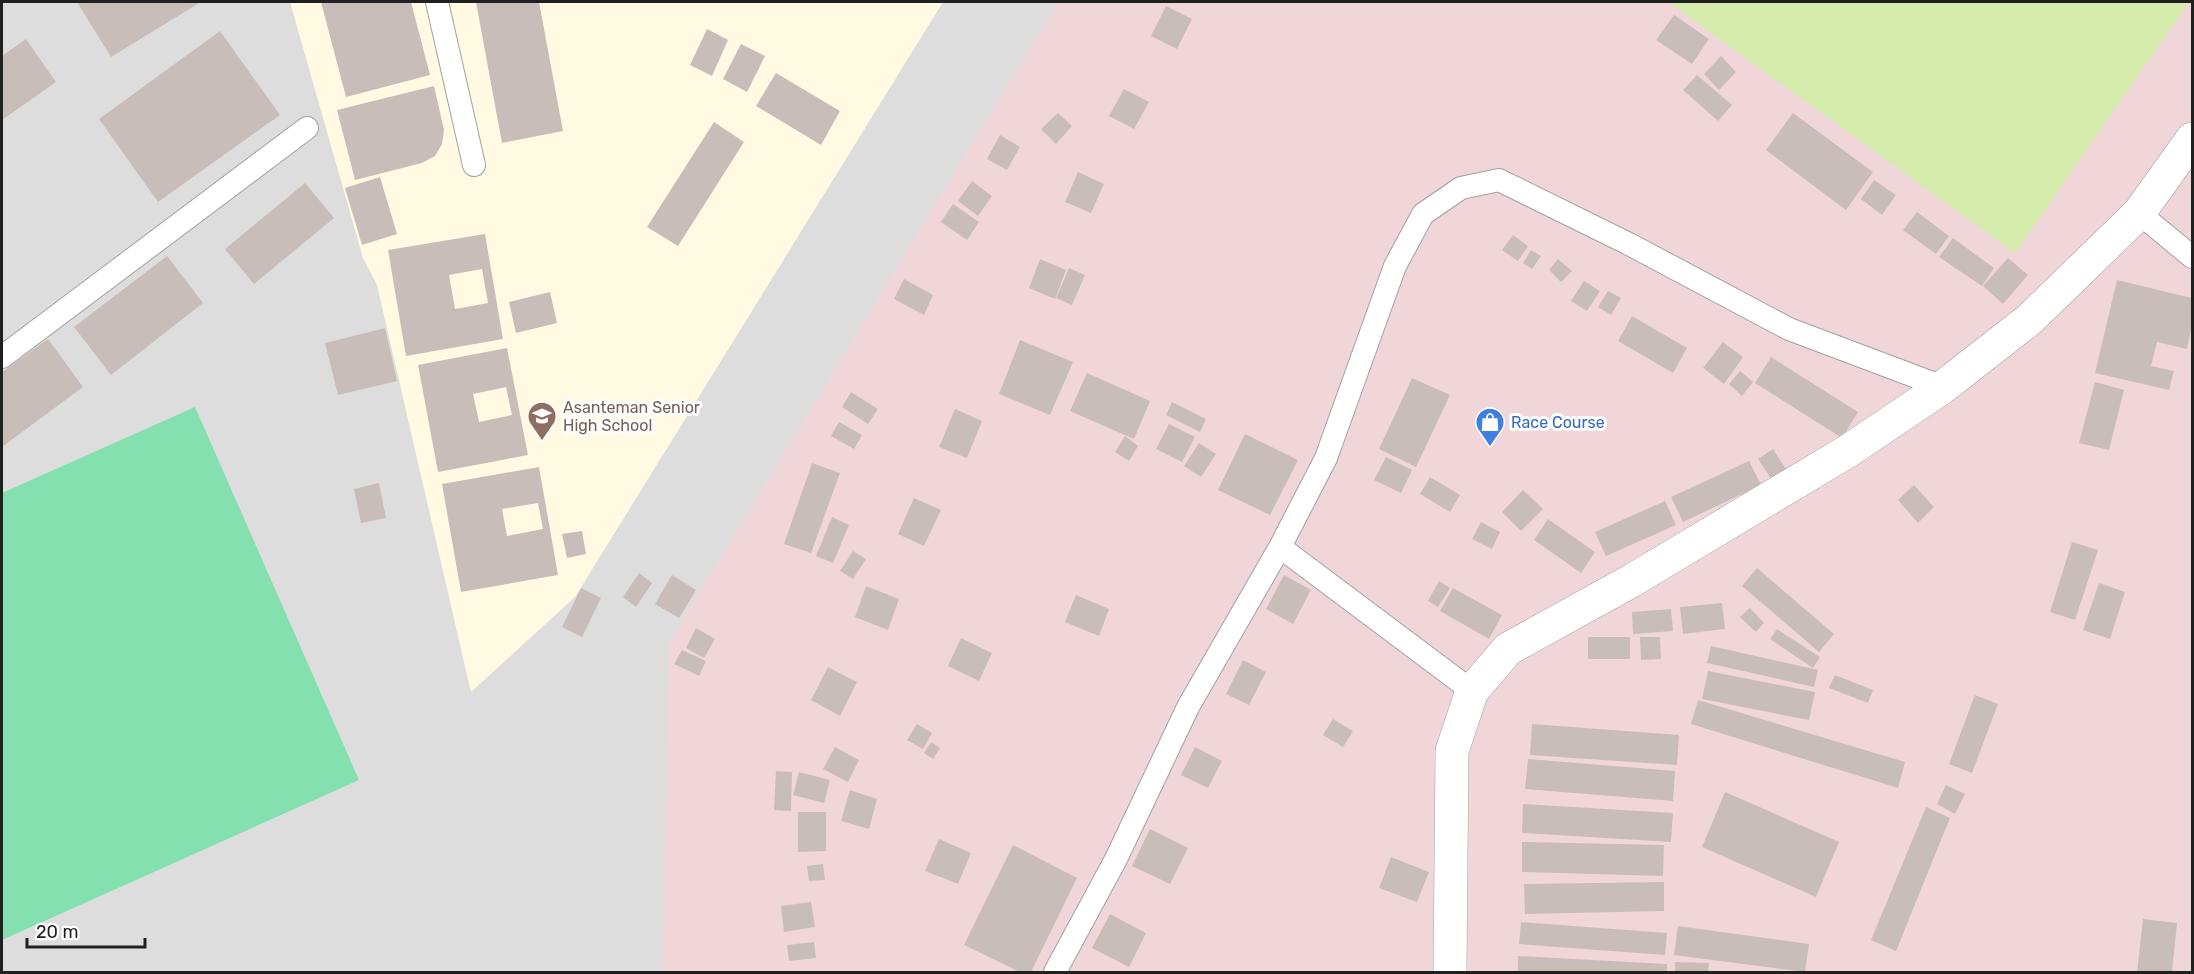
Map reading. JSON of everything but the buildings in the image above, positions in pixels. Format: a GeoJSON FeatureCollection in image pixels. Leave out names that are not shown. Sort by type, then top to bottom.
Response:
{"type":"FeatureCollection","features":[{"type":"Feature","properties":{"kind":"street"},"geometry":{"type":"LineString","coordinates":[[1450,972],[1452,752],[1472,691],[1508,649],[1631,581],[1848,451],[1942,387],[2030,319],[2139,213],[2193,139]]}},
{"type":"Feature","properties":{"kind":"lane"},"geometry":{"type":"LineString","coordinates":[[437,2],[474,165]]}},
{"type":"Feature","properties":{"kind":"lane"},"geometry":{"type":"LineString","coordinates":[[2,357],[307,128]]}},
{"type":"Feature","properties":{"kind":"lane"},"geometry":{"type":"LineString","coordinates":[[1055,972],[1116,859],[1188,707],[1280,547],[1326,458],[1395,266],[1423,214],[1461,188],[1499,180],[1629,244],[1789,329],[1942,387]]}},
{"type":"Feature","properties":{"kind":"lane"},"geometry":{"type":"LineString","coordinates":[[2139,213],[2193,257]]}},
{"type":"Feature","properties":{"kind":"lane"},"geometry":{"type":"LineString","coordinates":[[1280,547],[1472,691]]}},
{"type":"Feature","properties":{"kind":"shaded area","name":"Race Course"},"geometry":{"type":"Polygon","coordinates":[[[2,2],[2192,2],[2192,972],[2,972],[2,2]]]}},
{"type":"Feature","properties":{"kind":"shaded area","name":"Asanteman Senior High School"},"geometry":{"type":"Polygon","coordinates":[[[290,2],[943,2],[575,597],[471,692],[377,285],[363,258],[290,2]]]}},
{"type":"Feature","properties":{"kind":"shaded area","name":"Race Course"},"geometry":{"type":"Polygon","coordinates":[[[1058,2],[1668,2],[2014,253],[2189,2],[2192,2],[2192,972],[662,972],[669,642],[1058,2]]]}},
{"type":"Feature","properties":{"kind":"green space"},"geometry":{"type":"Polygon","coordinates":[[[1668,2],[2189,2],[2015,253],[1668,2]]]}},
{"type":"Feature","properties":{"kind":"green space"},"geometry":{"type":"Polygon","coordinates":[[[195,407],[359,780],[2,940],[2,493],[195,407]]]}},
{"type":"Feature","properties":{"kind":"place","name":"Asanteman Senior High School"},"geometry":{"type":"Point","coordinates":[542,442]}},
{"type":"Feature","properties":{"kind":"place","name":"Race Course"},"geometry":{"type":"Point","coordinates":[1490,448]}}]}
